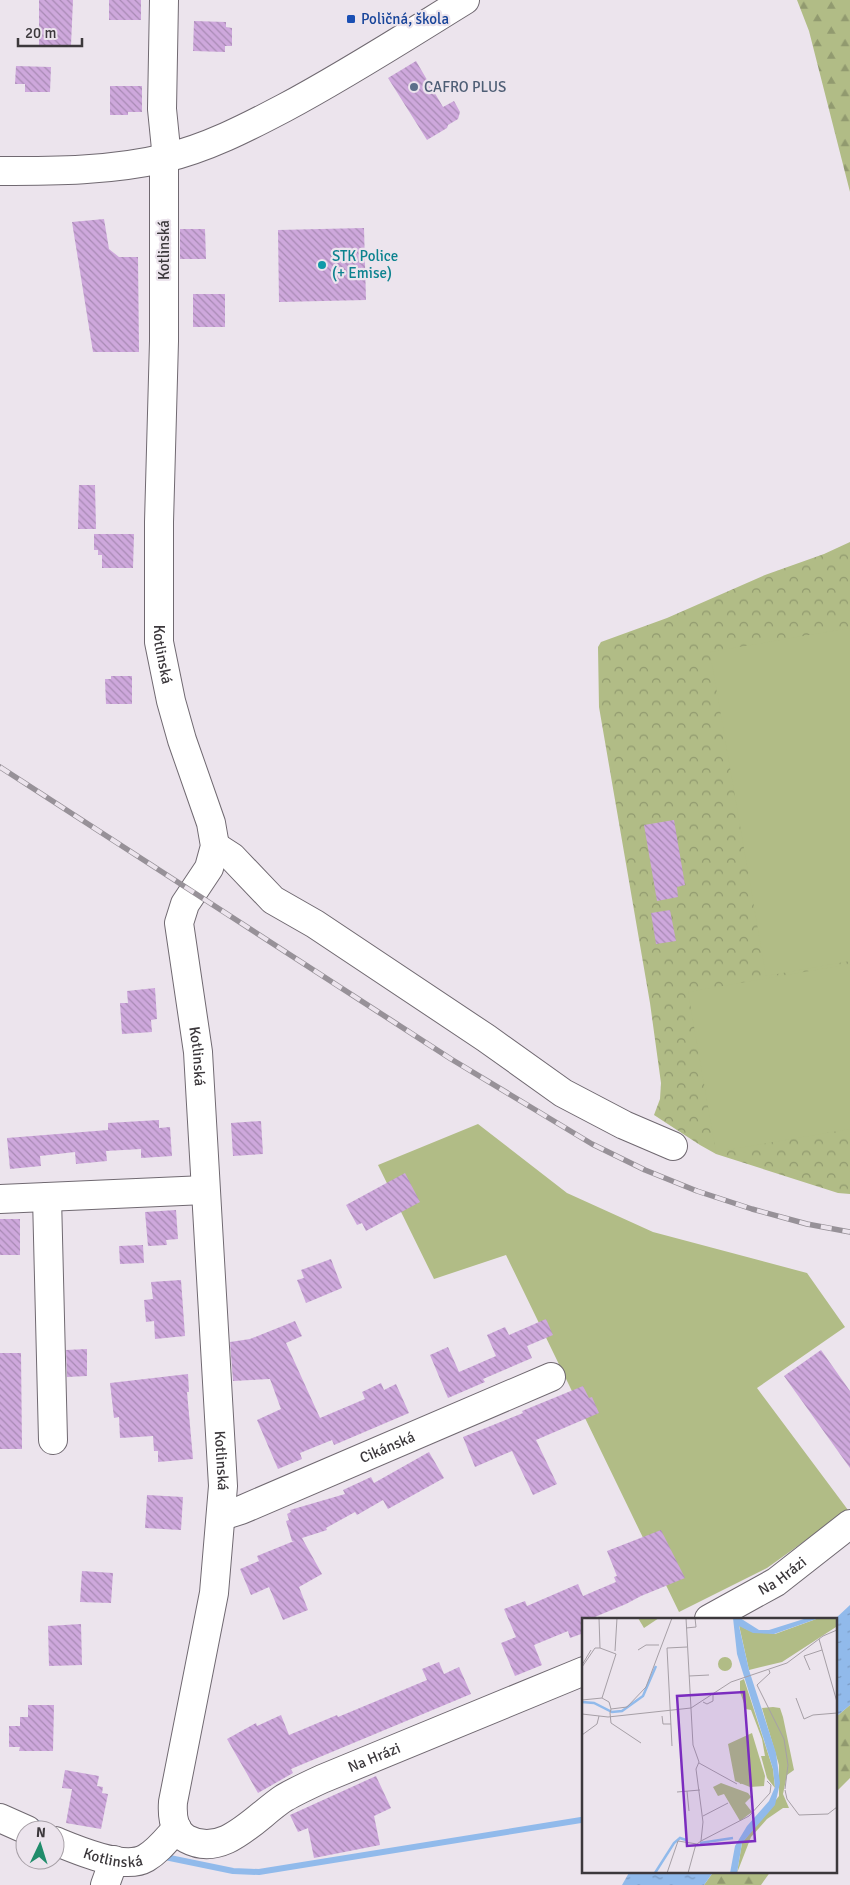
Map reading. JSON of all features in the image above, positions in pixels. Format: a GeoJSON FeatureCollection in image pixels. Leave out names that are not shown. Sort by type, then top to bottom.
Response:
{"type":"FeatureCollection","features":[{"type":"Feature","properties":{"kind":"street","name":"Kotlinská"},"geometry":{"type":"LineString","coordinates":[[65,1845],[85,1853],[109,1873],[128,1862],[151,1854],[176,1828],[173,1820],[172,1802],[214,1593],[222,1516],[223,1486],[198,1052],[179,923],[185,904],[209,868],[215,846],[210,822],[171,701],[159,642],[159,522],[164,341],[166,139],[162,109],[164,0]]}},
{"type":"Feature","properties":{"kind":"street"},"geometry":{"type":"LineString","coordinates":[[0,171],[76,170],[165,158],[217,141],[263,120],[319,90],[465,0]]}},
{"type":"Feature","properties":{"kind":"street"},"geometry":{"type":"LineString","coordinates":[[215,846],[232,856],[273,900],[315,924],[486,1038],[563,1092],[624,1125],[673,1146]]}},
{"type":"Feature","properties":{"kind":"street"},"geometry":{"type":"LineString","coordinates":[[0,1199],[205,1190]]}},
{"type":"Feature","properties":{"kind":"street"},"geometry":{"type":"LineString","coordinates":[[47,1197],[53,1440]]}},
{"type":"Feature","properties":{"kind":"street","name":"Cikánská"},"geometry":{"type":"LineString","coordinates":[[222,1516],[241,1510],[551,1377]]}},
{"type":"Feature","properties":{"kind":"street","name":"Na Hrázi"},"geometry":{"type":"LineString","coordinates":[[712,1618],[776,1582],[850,1524]]}},
{"type":"Feature","properties":{"kind":"street","name":"Na Hrázi"},"geometry":{"type":"LineString","coordinates":[[176,1828],[183,1837],[193,1842],[204,1845],[217,1843],[229,1838],[284,1798],[322,1779],[582,1672]]}},
{"type":"Feature","properties":{"kind":"street"},"geometry":{"type":"LineString","coordinates":[[0,1818],[15,1825]]}},
{"type":"Feature","properties":{"kind":"green space"},"geometry":{"type":"Polygon","coordinates":[[[797,0],[850,0],[850,192],[809,31],[797,0]]]}},
{"type":"Feature","properties":{"kind":"green space"},"geometry":{"type":"Polygon","coordinates":[[[850,542],[850,1194],[838,1193],[716,1154],[654,1115],[660,1099],[661,1083],[650,1003],[599,707],[598,647],[601,642],[667,618],[765,575],[824,554],[850,542]]]}},
{"type":"Feature","properties":{"kind":"green space"},"geometry":{"type":"Polygon","coordinates":[[[850,628],[850,961],[766,976],[710,652],[850,628]]]}},
{"type":"Feature","properties":{"kind":"green space"},"geometry":{"type":"Polygon","coordinates":[[[850,964],[850,1129],[716,1152],[688,992],[850,964]]]}},
{"type":"Feature","properties":{"kind":"green space"},"geometry":{"type":"Polygon","coordinates":[[[478,1124],[567,1193],[653,1232],[807,1273],[845,1327],[757,1388],[848,1510],[767,1568],[679,1612],[506,1255],[434,1279],[378,1165],[478,1124]]]}},
{"type":"Feature","properties":{"kind":"green space"},"geometry":{"type":"Polygon","coordinates":[[[850,1705],[850,1778],[838,1790],[838,1715],[850,1705]]]}},
{"type":"Feature","properties":{"kind":"green space"},"geometry":{"type":"Polygon","coordinates":[[[713,1872],[770,1872],[761,1885],[704,1885],[713,1872]]]}},
{"type":"Feature","properties":{"kind":"water"},"geometry":{"type":"Polygon","coordinates":[[[850,1605],[850,1705],[838,1715],[838,1618],[836,1618],[850,1605]]]}},
{"type":"Feature","properties":{"kind":"water"},"geometry":{"type":"Polygon","coordinates":[[[629,1872],[713,1872],[704,1885],[622,1885],[629,1872]]]}},
{"type":"Feature","properties":{"kind":"building"},"geometry":{"type":"Polygon","coordinates":[[[39,0],[73,0],[71,45],[39,45],[39,0]]]}},
{"type":"Feature","properties":{"kind":"building"},"geometry":{"type":"Polygon","coordinates":[[[109,0],[141,0],[141,20],[109,20],[109,0]]]}},
{"type":"Feature","properties":{"kind":"building"},"geometry":{"type":"Polygon","coordinates":[[[194,21],[226,22],[226,27],[232,28],[232,46],[225,46],[225,52],[193,51],[194,21]]]}},
{"type":"Feature","properties":{"kind":"building"},"geometry":{"type":"Polygon","coordinates":[[[416,61],[443,107],[454,101],[460,112],[458,119],[427,140],[388,78],[416,61]]]}},
{"type":"Feature","properties":{"kind":"building"},"geometry":{"type":"Polygon","coordinates":[[[16,66],[51,67],[50,92],[25,92],[25,84],[15,84],[16,66]]]}},
{"type":"Feature","properties":{"kind":"building"},"geometry":{"type":"Polygon","coordinates":[[[110,86],[142,86],[142,112],[128,112],[128,115],[110,115],[110,86]]]}},
{"type":"Feature","properties":{"kind":"building"},"geometry":{"type":"Polygon","coordinates":[[[104,219],[109,249],[119,257],[138,257],[139,352],[93,352],[72,222],[104,219]]]}},
{"type":"Feature","properties":{"kind":"building","name":"STK Police (+ Emise)"},"geometry":{"type":"Polygon","coordinates":[[[364,228],[366,300],[279,302],[278,230],[364,228]]]}},
{"type":"Feature","properties":{"kind":"building"},"geometry":{"type":"Polygon","coordinates":[[[180,229],[205,229],[206,259],[180,259],[180,229]]]}},
{"type":"Feature","properties":{"kind":"building"},"geometry":{"type":"Polygon","coordinates":[[[193,294],[225,294],[225,327],[193,327],[193,294]]]}},
{"type":"Feature","properties":{"kind":"building"},"geometry":{"type":"Polygon","coordinates":[[[79,485],[95,485],[96,529],[78,529],[79,485]]]}},
{"type":"Feature","properties":{"kind":"building"},"geometry":{"type":"Polygon","coordinates":[[[94,534],[134,534],[133,568],[102,568],[102,555],[98,555],[98,550],[94,550],[94,534]]]}},
{"type":"Feature","properties":{"kind":"building"},"geometry":{"type":"Polygon","coordinates":[[[111,676],[132,676],[132,704],[106,704],[105,679],[111,679],[111,676]]]}},
{"type":"Feature","properties":{"kind":"building"},"geometry":{"type":"Polygon","coordinates":[[[674,820],[685,885],[677,887],[678,897],[657,901],[644,825],[674,820]]]}},
{"type":"Feature","properties":{"kind":"building"},"geometry":{"type":"Polygon","coordinates":[[[670,910],[676,941],[656,944],[651,913],[670,910]]]}},
{"type":"Feature","properties":{"kind":"building"},"geometry":{"type":"Polygon","coordinates":[[[155,988],[157,1019],[151,1020],[152,1032],[122,1034],[120,1003],[128,1003],[127,991],[155,988]]]}},
{"type":"Feature","properties":{"kind":"building"},"geometry":{"type":"Polygon","coordinates":[[[159,1120],[159,1128],[170,1127],[172,1156],[141,1158],[141,1149],[106,1151],[107,1161],[76,1164],[75,1152],[40,1156],[41,1166],[10,1169],[7,1138],[108,1130],[108,1123],[159,1120]]]}},
{"type":"Feature","properties":{"kind":"building"},"geometry":{"type":"Polygon","coordinates":[[[261,1121],[263,1154],[233,1156],[231,1123],[261,1121]]]}},
{"type":"Feature","properties":{"kind":"building"},"geometry":{"type":"Polygon","coordinates":[[[405,1173],[420,1202],[366,1231],[362,1223],[357,1225],[346,1205],[405,1173]]]}},
{"type":"Feature","properties":{"kind":"building"},"geometry":{"type":"Polygon","coordinates":[[[176,1210],[178,1239],[166,1240],[167,1245],[148,1246],[145,1212],[176,1210]]]}},
{"type":"Feature","properties":{"kind":"building"},"geometry":{"type":"Polygon","coordinates":[[[0,1219],[20,1219],[20,1255],[0,1255],[0,1219]]]}},
{"type":"Feature","properties":{"kind":"building"},"geometry":{"type":"Polygon","coordinates":[[[143,1245],[144,1263],[120,1264],[119,1246],[143,1245]]]}},
{"type":"Feature","properties":{"kind":"building"},"geometry":{"type":"Polygon","coordinates":[[[331,1259],[342,1288],[306,1303],[297,1280],[304,1278],[301,1270],[331,1259]]]}},
{"type":"Feature","properties":{"kind":"building"},"geometry":{"type":"Polygon","coordinates":[[[181,1280],[185,1336],[155,1339],[154,1321],[146,1322],[144,1300],[153,1299],[151,1282],[181,1280]]]}},
{"type":"Feature","properties":{"kind":"building"},"geometry":{"type":"Polygon","coordinates":[[[546,1319],[553,1335],[527,1346],[532,1358],[483,1379],[485,1382],[448,1398],[430,1355],[448,1347],[459,1372],[496,1356],[487,1335],[505,1327],[509,1335],[546,1319]]]}},
{"type":"Feature","properties":{"kind":"building"},"geometry":{"type":"Polygon","coordinates":[[[295,1321],[302,1336],[286,1343],[320,1418],[365,1399],[362,1392],[381,1383],[384,1390],[396,1384],[409,1413],[334,1445],[332,1440],[300,1453],[302,1459],[278,1469],[257,1420],[281,1409],[270,1379],[233,1381],[230,1342],[250,1339],[295,1321]]]}},
{"type":"Feature","properties":{"kind":"building"},"geometry":{"type":"Polygon","coordinates":[[[87,1349],[87,1376],[67,1377],[66,1350],[87,1349]]]}},
{"type":"Feature","properties":{"kind":"building"},"geometry":{"type":"Polygon","coordinates":[[[821,1350],[850,1391],[850,1468],[784,1376],[821,1350]]]}},
{"type":"Feature","properties":{"kind":"building"},"geometry":{"type":"Polygon","coordinates":[[[0,1353],[21,1353],[22,1449],[0,1449],[0,1353]]]}},
{"type":"Feature","properties":{"kind":"building"},"geometry":{"type":"Polygon","coordinates":[[[188,1374],[189,1392],[187,1392],[193,1459],[158,1462],[158,1451],[154,1451],[153,1436],[120,1438],[119,1417],[114,1418],[110,1383],[188,1374]]]}},
{"type":"Feature","properties":{"kind":"building"},"geometry":{"type":"Polygon","coordinates":[[[583,1386],[589,1398],[592,1397],[599,1413],[536,1440],[557,1484],[533,1495],[512,1451],[475,1467],[463,1437],[583,1386]]]}},
{"type":"Feature","properties":{"kind":"building"},"geometry":{"type":"Polygon","coordinates":[[[429,1452],[444,1478],[388,1509],[383,1500],[357,1515],[355,1512],[326,1528],[327,1530],[302,1538],[322,1574],[299,1587],[308,1610],[283,1620],[269,1587],[251,1595],[240,1569],[259,1561],[257,1556],[294,1541],[292,1541],[286,1521],[289,1520],[287,1514],[291,1512],[290,1510],[345,1494],[343,1490],[371,1477],[374,1483],[429,1452]]]}},
{"type":"Feature","properties":{"kind":"building"},"geometry":{"type":"Polygon","coordinates":[[[147,1495],[183,1497],[181,1530],[145,1528],[147,1495]]]}},
{"type":"Feature","properties":{"kind":"building"},"geometry":{"type":"Polygon","coordinates":[[[661,1530],[685,1578],[592,1618],[582,1618],[582,1634],[570,1638],[568,1631],[534,1645],[542,1665],[515,1676],[501,1643],[516,1637],[504,1609],[525,1601],[527,1606],[578,1584],[583,1596],[616,1582],[614,1577],[617,1576],[607,1551],[661,1530]]]}},
{"type":"Feature","properties":{"kind":"building"},"geometry":{"type":"Polygon","coordinates":[[[82,1571],[113,1573],[111,1603],[80,1602],[82,1571]]]}},
{"type":"Feature","properties":{"kind":"building"},"geometry":{"type":"Polygon","coordinates":[[[81,1624],[82,1665],[49,1666],[48,1626],[81,1624]]]}},
{"type":"Feature","properties":{"kind":"building"},"geometry":{"type":"Polygon","coordinates":[[[439,1662],[444,1674],[459,1667],[471,1694],[291,1769],[293,1773],[258,1793],[227,1739],[256,1723],[257,1726],[281,1715],[289,1735],[427,1680],[422,1669],[439,1662]]]}},
{"type":"Feature","properties":{"kind":"building"},"geometry":{"type":"Polygon","coordinates":[[[28,1705],[54,1705],[53,1751],[19,1751],[20,1747],[9,1747],[9,1726],[20,1726],[20,1717],[28,1717],[28,1705]]]}},
{"type":"Feature","properties":{"kind":"building"},"geometry":{"type":"Polygon","coordinates":[[[65,1770],[99,1776],[97,1786],[103,1787],[102,1793],[108,1794],[101,1829],[66,1823],[72,1789],[62,1788],[65,1770]]]}},
{"type":"Feature","properties":{"kind":"building"},"geometry":{"type":"Polygon","coordinates":[[[376,1776],[391,1808],[374,1816],[380,1845],[314,1858],[308,1828],[298,1832],[290,1815],[376,1776]]]}},
{"type":"Feature","properties":{"kind":"waterway"},"geometry":{"type":"LineString","coordinates":[[160,1856],[233,1871],[259,1872],[581,1820]]}},
{"type":"Feature","properties":{"kind":"railway"},"geometry":{"type":"LineString","coordinates":[[0,767],[451,1059],[592,1144],[645,1170],[697,1191],[807,1224],[850,1232]]}},
{"type":"Feature","properties":{"kind":"place","name":"Poličná, škola"},"geometry":{"type":"Point","coordinates":[351,19]}},
{"type":"Feature","properties":{"kind":"place","name":"CAFRO PLUS"},"geometry":{"type":"Point","coordinates":[414,87]}},
{"type":"Feature","properties":{"kind":"place","name":"STK Police (+ Emise)"},"geometry":{"type":"Point","coordinates":[322,265]}}]}
